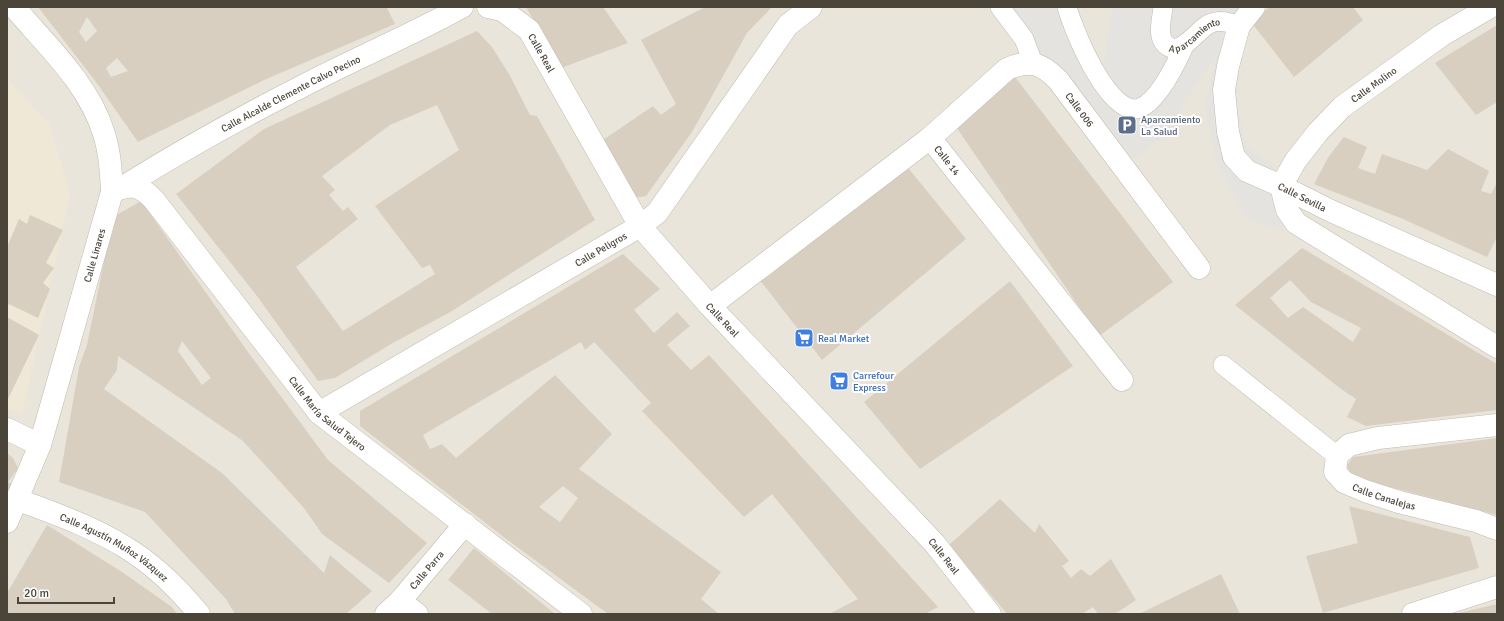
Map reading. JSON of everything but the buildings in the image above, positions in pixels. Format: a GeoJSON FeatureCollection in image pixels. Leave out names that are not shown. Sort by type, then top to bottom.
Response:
{"type":"FeatureCollection","features":[{"type":"Feature","properties":{"kind":"street","name":"Calle Linares"},"geometry":{"type":"LineString","coordinates":[[7,522],[40,445],[117,189],[104,134],[93,106],[76,80],[14,7]]}},
{"type":"Feature","properties":{"kind":"street","name":"Calle Alcalde Clemente Calvo Pecino"},"geometry":{"type":"LineString","coordinates":[[117,189],[164,161],[297,88],[424,28],[462,7]]}},
{"type":"Feature","properties":{"kind":"street","name":"Calle Real"},"geometry":{"type":"LineString","coordinates":[[488,7],[502,10],[529,30],[640,226],[710,306],[935,544],[990,614]]}},
{"type":"Feature","properties":{"kind":"street","name":"Calle Peligros"},"geometry":{"type":"LineString","coordinates":[[319,413],[640,226],[657,213],[788,25],[811,7]]}},
{"type":"Feature","properties":{"kind":"street"},"geometry":{"type":"LineString","coordinates":[[1239,26],[1254,7]]}},
{"type":"Feature","properties":{"kind":"street","name":"Calle Molino"},"geometry":{"type":"LineString","coordinates":[[1281,186],[1296,160],[1318,132],[1342,107],[1442,35],[1490,7]]}},
{"type":"Feature","properties":{"kind":"street","name":"Calle Sevilla"},"geometry":{"type":"LineString","coordinates":[[1239,26],[1228,66],[1224,90],[1228,132],[1234,157],[1246,172],[1281,186],[1331,211],[1497,285]]}},
{"type":"Feature","properties":{"kind":"street"},"geometry":{"type":"LineString","coordinates":[[930,138],[1007,69],[1018,64],[1033,63]]}},
{"type":"Feature","properties":{"kind":"street","name":"Calle 006"},"geometry":{"type":"LineString","coordinates":[[1033,63],[1047,69],[1058,80],[1199,268]]}},
{"type":"Feature","properties":{"kind":"street","name":"Calle 14"},"geometry":{"type":"LineString","coordinates":[[710,306],[930,138],[1122,380]]}},
{"type":"Feature","properties":{"kind":"street","name":"Calle María Salud Tejero"},"geometry":{"type":"LineString","coordinates":[[117,189],[134,186],[146,192],[154,200],[319,413],[581,614]]}},
{"type":"Feature","properties":{"kind":"street"},"geometry":{"type":"LineString","coordinates":[[1281,186],[1287,210],[1296,223],[1497,347]]}},
{"type":"Feature","properties":{"kind":"street"},"geometry":{"type":"LineString","coordinates":[[1336,456],[1349,445],[1378,438],[1497,424]]}},
{"type":"Feature","properties":{"kind":"street"},"geometry":{"type":"LineString","coordinates":[[7,429],[40,445]]}},
{"type":"Feature","properties":{"kind":"street","name":"Calle Canalejas"},"geometry":{"type":"LineString","coordinates":[[1336,456],[1335,472],[1344,482],[1399,502],[1476,521],[1497,529]]}},
{"type":"Feature","properties":{"kind":"street","name":"Calle Agustín Muñoz Vázquez"},"geometry":{"type":"LineString","coordinates":[[16,499],[84,526],[125,547],[162,574],[199,614]]}},
{"type":"Feature","properties":{"kind":"street","name":"Calle Parra"},"geometry":{"type":"LineString","coordinates":[[401,610],[465,524]]}},
{"type":"Feature","properties":{"kind":"street"},"geometry":{"type":"LineString","coordinates":[[1413,614],[1497,587]]}},
{"type":"Feature","properties":{"kind":"lane"},"geometry":{"type":"LineString","coordinates":[[1000,7],[1024,39],[1033,63]]}},
{"type":"Feature","properties":{"kind":"lane"},"geometry":{"type":"LineString","coordinates":[[1067,7],[1083,50],[1098,75],[1121,105],[1129,108],[1138,108],[1146,105],[1152,99],[1172,70],[1185,44]]}},
{"type":"Feature","properties":{"kind":"lane","name":"Aparcamiento"},"geometry":{"type":"LineString","coordinates":[[1163,7],[1160,36],[1164,44],[1170,48],[1178,48],[1185,44],[1209,24],[1219,21],[1229,22],[1239,26]]}},
{"type":"Feature","properties":{"kind":"lane"},"geometry":{"type":"LineString","coordinates":[[1223,365],[1336,456]]}},
{"type":"Feature","properties":{"kind":"shaded area"},"geometry":{"type":"Polygon","coordinates":[[[7,7],[1497,7],[1497,614],[7,614],[7,7]]]}},
{"type":"Feature","properties":{"kind":"shaded area","name":"Aparcamiento La Salud"},"geometry":{"type":"Polygon","coordinates":[[[997,7],[1073,7],[1099,82],[1104,66],[1112,7],[1254,7],[1228,66],[1246,147],[1273,164],[1284,232],[1246,218],[1217,165],[1205,107],[1217,54],[1162,138],[1117,170],[997,7]]]}},
{"type":"Feature","properties":{"kind":"shaded area"},"geometry":{"type":"Polygon","coordinates":[[[7,79],[49,123],[70,194],[22,414],[7,408],[7,79]]]}},
{"type":"Feature","properties":{"kind":"place","name":"Aparcamiento La Salud"},"geometry":{"type":"Point","coordinates":[1127,125]}},
{"type":"Feature","properties":{"kind":"place","name":"Real Market"},"geometry":{"type":"Point","coordinates":[804,338]}},
{"type":"Feature","properties":{"kind":"place","name":"Carrefour Express"},"geometry":{"type":"Point","coordinates":[839,381]}}]}
